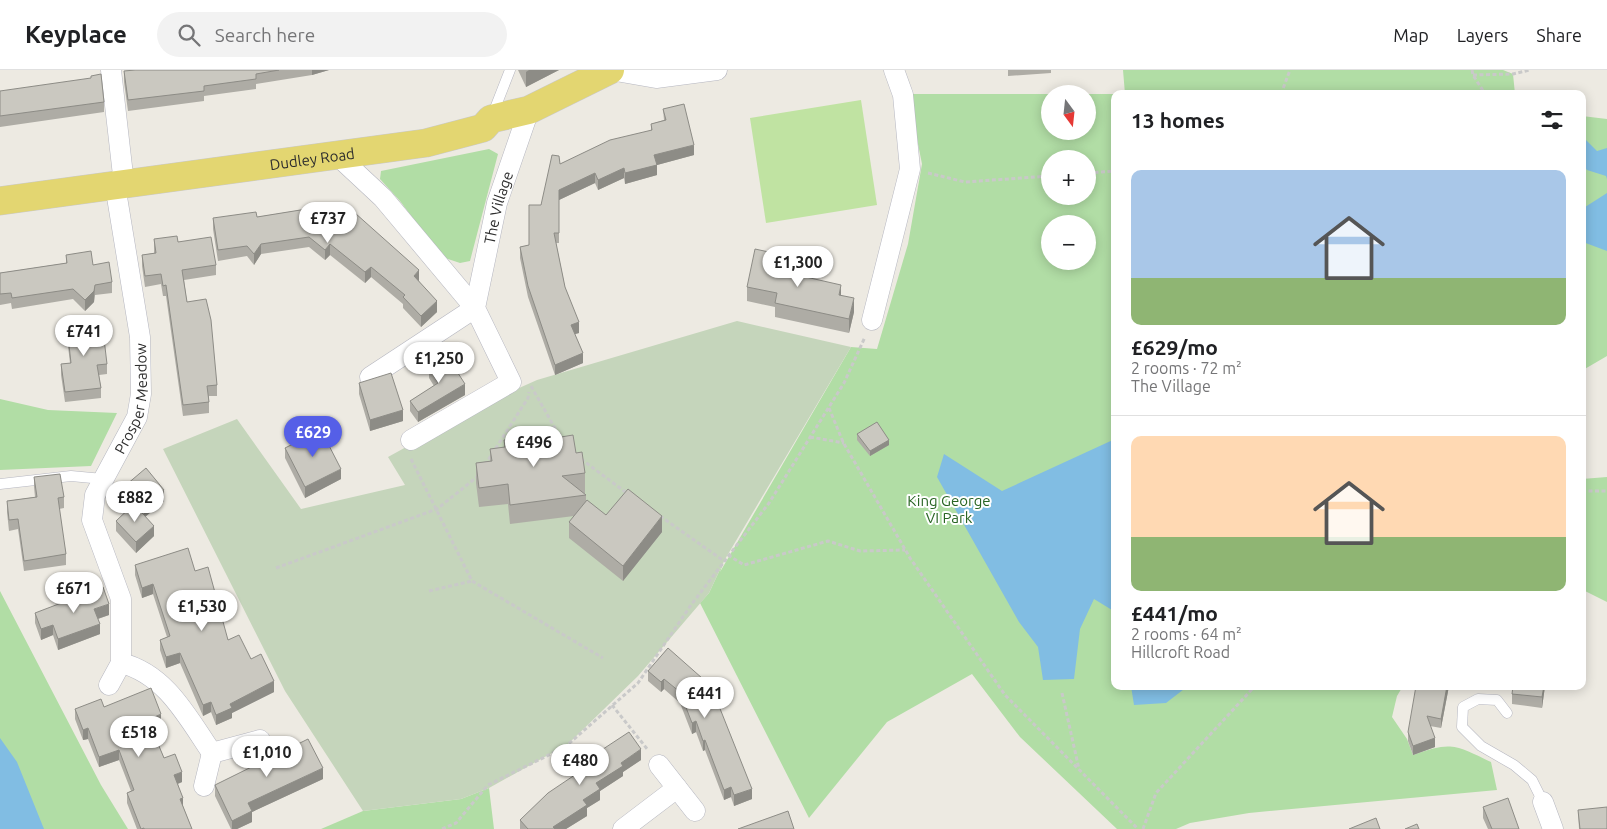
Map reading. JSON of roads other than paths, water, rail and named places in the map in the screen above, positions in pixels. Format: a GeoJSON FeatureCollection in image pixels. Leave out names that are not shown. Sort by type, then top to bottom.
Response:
{"type":"FeatureCollection","features":[{"type":"Feature","properties":{"kind":"main road","name":"Dudley Road"},"geometry":{"type":"LineString","coordinates":[[0,201],[119,184],[339,157],[426,143],[483,128],[491,119],[529,110],[610,70]]}},
{"type":"Feature","properties":{"kind":"street","name":"Prosper Meadow"},"geometry":{"type":"LineString","coordinates":[[109,685],[121,663],[122,599],[92,520],[95,495],[137,417],[142,394],[140,337],[119,184],[111,70]]}},
{"type":"Feature","properties":{"kind":"street"},"geometry":{"type":"LineString","coordinates":[[610,70],[656,78],[717,70]]}},
{"type":"Feature","properties":{"kind":"street"},"geometry":{"type":"LineString","coordinates":[[872,320],[910,169],[903,95],[894,70]]}},
{"type":"Feature","properties":{"kind":"street","name":"The Village"},"geometry":{"type":"LineString","coordinates":[[475,308],[497,203],[529,110]]}},
{"type":"Feature","properties":{"kind":"street"},"geometry":{"type":"LineString","coordinates":[[339,157],[383,198],[475,308],[511,382],[411,449]]}},
{"type":"Feature","properties":{"kind":"street"},"geometry":{"type":"LineString","coordinates":[[370,376],[475,308]]}},
{"type":"Feature","properties":{"kind":"street"},"geometry":{"type":"LineString","coordinates":[[121,663],[134,666],[170,691],[212,753],[204,786]]}},
{"type":"Feature","properties":{"kind":"street"},"geometry":{"type":"LineString","coordinates":[[212,753],[260,740]]}},
{"type":"Feature","properties":{"kind":"street"},"geometry":{"type":"LineString","coordinates":[[659,764],[695,812]]}},
{"type":"Feature","properties":{"kind":"street"},"geometry":{"type":"LineString","coordinates":[[623,829],[677,788]]}},
{"type":"Feature","properties":{"kind":"street"},"geometry":{"type":"LineString","coordinates":[[1543,802],[1553,829]]}},
{"type":"Feature","properties":{"kind":"lane"},"geometry":{"type":"LineString","coordinates":[[491,119],[510,70]]}},
{"type":"Feature","properties":{"kind":"lane"},"geometry":{"type":"LineString","coordinates":[[0,484],[71,476],[103,479]]}},
{"type":"Feature","properties":{"kind":"lane"},"geometry":{"type":"LineString","coordinates":[[1507,713],[1497,700],[1478,699],[1463,708],[1462,727],[1481,746],[1514,765],[1532,780],[1543,802]]}},
{"type":"Feature","properties":{"kind":"water"},"geometry":{"type":"Polygon","coordinates":[[[1586,140],[1597,151],[1607,148],[1607,179],[1606,176],[1587,170],[1586,140]]]}},
{"type":"Feature","properties":{"kind":"water"},"geometry":{"type":"Polygon","coordinates":[[[1607,193],[1607,251],[1586,243],[1586,206],[1607,193]]]}},
{"type":"Feature","properties":{"kind":"water"},"geometry":{"type":"Polygon","coordinates":[[[1111,441],[1111,609],[1094,599],[1080,629],[1074,679],[1043,680],[1038,647],[1019,622],[937,477],[944,454],[1002,491],[1111,441]]]}},
{"type":"Feature","properties":{"kind":"water"},"geometry":{"type":"Polygon","coordinates":[[[1132,690],[1183,690],[1166,703],[1134,705],[1132,690]]]}},
{"type":"Feature","properties":{"kind":"water"},"geometry":{"type":"Polygon","coordinates":[[[0,738],[17,762],[44,829],[0,829],[0,738]]]}},
{"type":"Feature","properties":{"kind":"park label","name":"King George VI Park"},"geometry":{"type":"Point","coordinates":[949,508]}}]}
